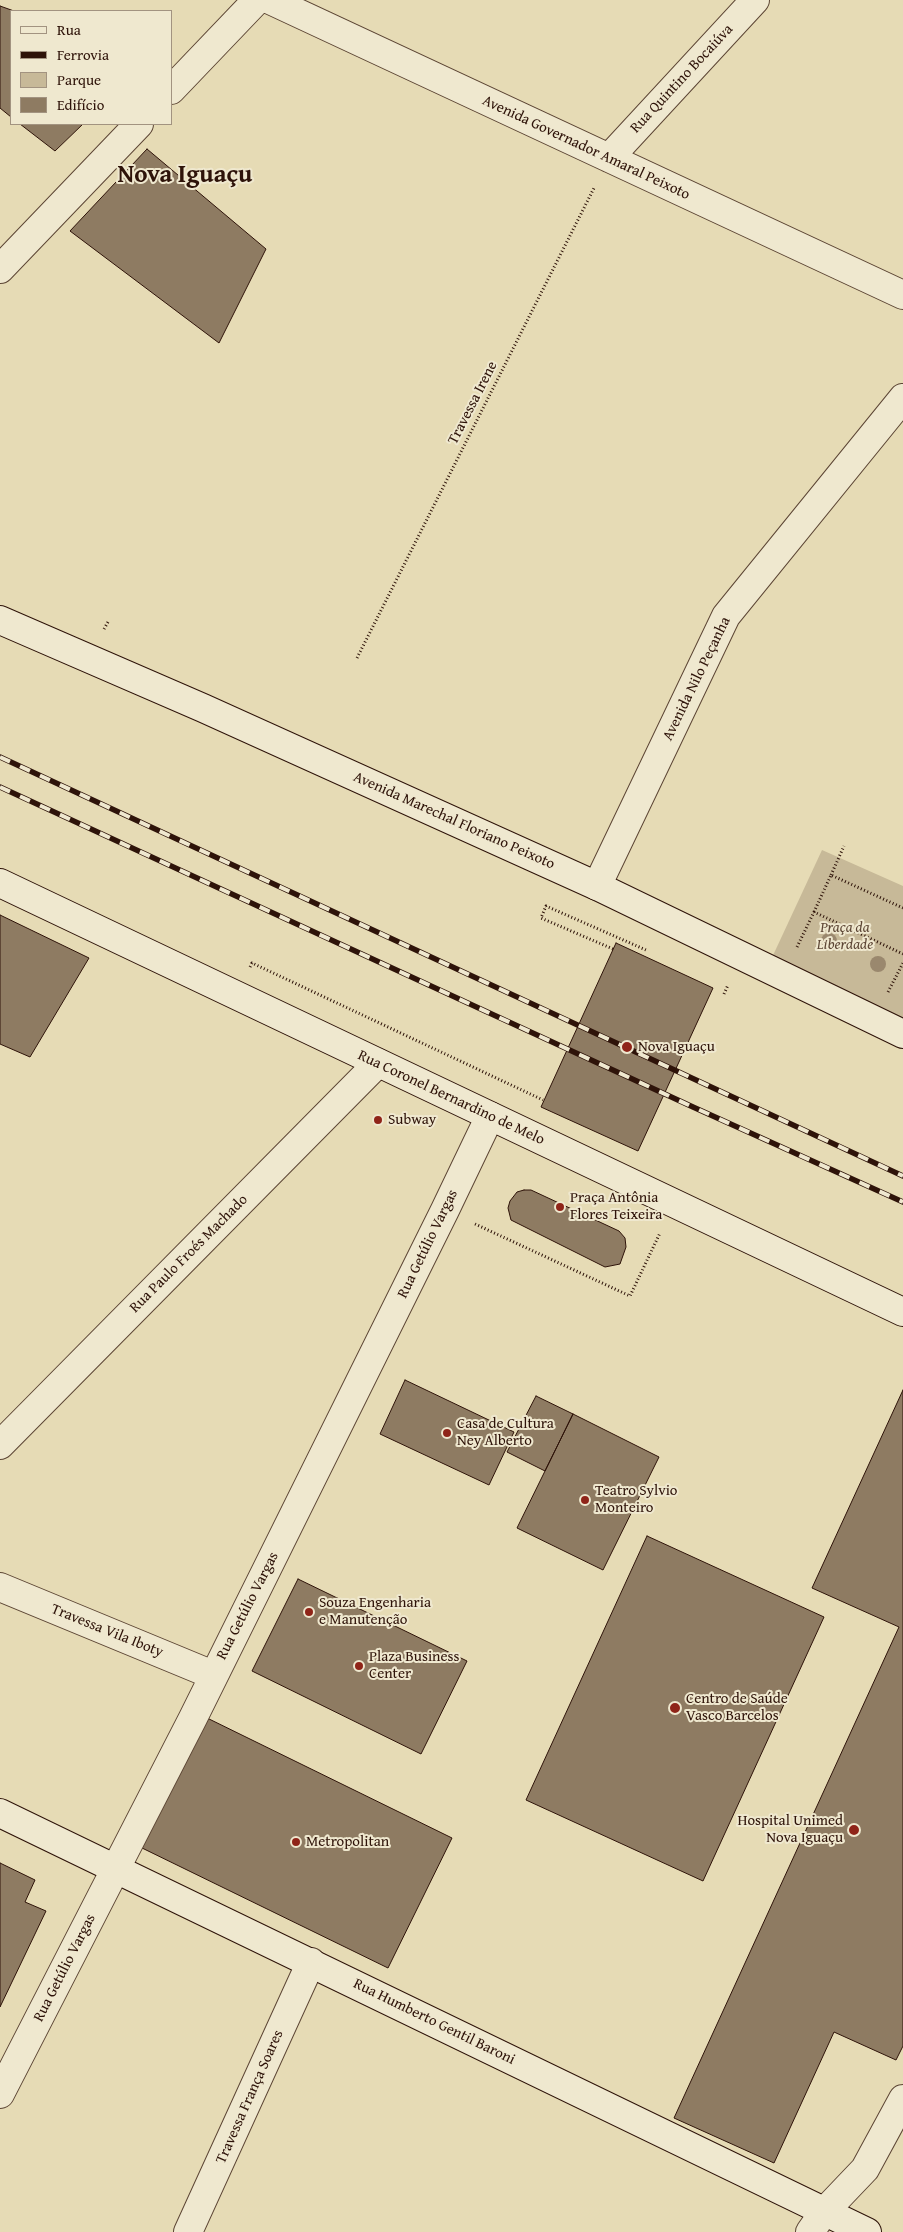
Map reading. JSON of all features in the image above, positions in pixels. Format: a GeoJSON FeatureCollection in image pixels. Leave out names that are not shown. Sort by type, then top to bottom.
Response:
{"type":"FeatureCollection","features":[{"type":"Feature","properties":{"kind":"street"},"geometry":{"type":"LineString","coordinates":[[172,89],[257,0]]}},
{"type":"Feature","properties":{"kind":"street","name":"Avenida Governador Amaral Peixoto"},"geometry":{"type":"LineString","coordinates":[[270,0],[903,295]]}},
{"type":"Feature","properties":{"kind":"street","name":"Rua Quintino Bocaiúva"},"geometry":{"type":"LineString","coordinates":[[609,158],[755,0]]}},
{"type":"Feature","properties":{"kind":"street"},"geometry":{"type":"LineString","coordinates":[[0,269],[138,125]]}},
{"type":"Feature","properties":{"kind":"street","name":"Avenida Nilo Peçanha"},"geometry":{"type":"LineString","coordinates":[[597,886],[726,616],[903,398]]}},
{"type":"Feature","properties":{"kind":"street","name":"Avenida Marechal Floriano Peixoto"},"geometry":{"type":"LineString","coordinates":[[0,620],[211,712],[597,886],[903,1034]]}},
{"type":"Feature","properties":{"kind":"street","name":"Rua Coronel Bernardino de Melo"},"geometry":{"type":"LineString","coordinates":[[0,883],[903,1312]]}},
{"type":"Feature","properties":{"kind":"street","name":"Rua Paulo Froés Machado"},"geometry":{"type":"LineString","coordinates":[[0,1445],[378,1063]]}},
{"type":"Feature","properties":{"kind":"street","name":"Rua Getúlio Vargas"},"geometry":{"type":"LineString","coordinates":[[0,2094],[214,1675],[490,1116]]}},
{"type":"Feature","properties":{"kind":"street","name":"Travessa Vila Iboty"},"geometry":{"type":"LineString","coordinates":[[0,1588],[214,1675]]}},
{"type":"Feature","properties":{"kind":"street","name":"Rua Humberto Gentil Baroni"},"geometry":{"type":"LineString","coordinates":[[0,1812],[311,1962],[817,2222],[867,2232]]}},
{"type":"Feature","properties":{"kind":"street","name":"Travessa França Soares"},"geometry":{"type":"LineString","coordinates":[[188,2232],[311,1962]]}},
{"type":"Feature","properties":{"kind":"street"},"geometry":{"type":"LineString","coordinates":[[817,2222],[864,2169],[903,2099]]}},
{"type":"Feature","properties":{"kind":"path","name":"Travessa Irene"},"geometry":{"type":"LineString","coordinates":[[358,658],[609,158]]}},
{"type":"Feature","properties":{"kind":"path"},"geometry":{"type":"LineString","coordinates":[[796,950],[844,846]]}},
{"type":"Feature","properties":{"kind":"path"},"geometry":{"type":"LineString","coordinates":[[831,875],[903,908]]}},
{"type":"Feature","properties":{"kind":"path"},"geometry":{"type":"LineString","coordinates":[[613,949],[541,918],[546,906],[646,950]]}},
{"type":"Feature","properties":{"kind":"path"},"geometry":{"type":"LineString","coordinates":[[814,912],[903,954]]}},
{"type":"Feature","properties":{"kind":"path"},"geometry":{"type":"LineString","coordinates":[[252,963],[544,1100]]}},
{"type":"Feature","properties":{"kind":"path"},"geometry":{"type":"LineString","coordinates":[[887,994],[903,963]]}},
{"type":"Feature","properties":{"kind":"path"},"geometry":{"type":"LineString","coordinates":[[445,1210],[630,1296],[674,1204]]}},
{"type":"Feature","properties":{"kind":"green space","name":"Praça da Liberdade"},"geometry":{"type":"Polygon","coordinates":[[[822,850],[903,886],[903,1028],[769,964],[822,850]]]}},
{"type":"Feature","properties":{"kind":"building"},"geometry":{"type":"Polygon","coordinates":[[[0,6],[11,10],[10,116],[0,108],[0,6]]]}},
{"type":"Feature","properties":{"kind":"building"},"geometry":{"type":"Polygon","coordinates":[[[21,125],[82,125],[55,151],[21,125]]]}},
{"type":"Feature","properties":{"kind":"building"},"geometry":{"type":"Polygon","coordinates":[[[147,149],[266,249],[219,343],[70,231],[147,149]]]}},
{"type":"Feature","properties":{"kind":"building"},"geometry":{"type":"Polygon","coordinates":[[[0,915],[89,958],[30,1057],[0,1044],[0,915]]]}},
{"type":"Feature","properties":{"kind":"building","name":"Nova Iguaçu"},"geometry":{"type":"Polygon","coordinates":[[[616,943],[713,988],[638,1151],[541,1107],[616,943]]]}},
{"type":"Feature","properties":{"kind":"building"},"geometry":{"type":"Polygon","coordinates":[[[531,1190],[619,1231],[625,1238],[626,1247],[620,1264],[605,1267],[511,1220],[508,1208],[510,1201],[517,1192],[531,1190]]]}},
{"type":"Feature","properties":{"kind":"building","name":"Casa de Cultura Ney Alberto"},"geometry":{"type":"Polygon","coordinates":[[[405,1380],[514,1432],[489,1485],[380,1434],[405,1380]]]}},
{"type":"Feature","properties":{"kind":"building","name":"Hospital Unimed Nova Iguaçu"},"geometry":{"type":"Polygon","coordinates":[[[903,1390],[903,2046],[896,2060],[834,2032],[774,2163],[674,2118],[899,1627],[812,1588],[903,1390]]]}},
{"type":"Feature","properties":{"kind":"building"},"geometry":{"type":"Polygon","coordinates":[[[536,1396],[573,1414],[545,1471],[507,1452],[536,1396]]]}},
{"type":"Feature","properties":{"kind":"building","name":"Teatro Sylvio Monteiro"},"geometry":{"type":"Polygon","coordinates":[[[573,1414],[659,1457],[603,1570],[517,1528],[573,1414]]]}},
{"type":"Feature","properties":{"kind":"building","name":"Centro de Saúde Vasco Barcelos"},"geometry":{"type":"Polygon","coordinates":[[[647,1536],[824,1617],[703,1881],[526,1800],[647,1536]]]}},
{"type":"Feature","properties":{"kind":"building","name":"Plaza Business Center"},"geometry":{"type":"Polygon","coordinates":[[[298,1579],[467,1661],[421,1754],[252,1671],[298,1579]]]}},
{"type":"Feature","properties":{"kind":"building","name":"Metropolitan"},"geometry":{"type":"Polygon","coordinates":[[[205,1717],[452,1838],[388,1968],[140,1847],[205,1717]]]}},
{"type":"Feature","properties":{"kind":"building"},"geometry":{"type":"Polygon","coordinates":[[[0,1863],[35,1880],[25,1902],[46,1911],[0,2007],[0,1863]]]}},
{"type":"Feature","properties":{"kind":"railway"},"geometry":{"type":"LineString","coordinates":[[0,757],[903,1176]]}},
{"type":"Feature","properties":{"kind":"railway"},"geometry":{"type":"LineString","coordinates":[[0,787],[903,1202]]}},
{"type":"Feature","properties":{"kind":"place","name":"Nova Iguaçu"},"geometry":{"type":"Point","coordinates":[627,1047]}},
{"type":"Feature","properties":{"kind":"place","name":"Subway"},"geometry":{"type":"Point","coordinates":[378,1120]}},
{"type":"Feature","properties":{"kind":"place","name":"Praça Antônia Flores Teixeira"},"geometry":{"type":"Point","coordinates":[560,1207]}},
{"type":"Feature","properties":{"kind":"place","name":"Casa de Cultura Ney Alberto"},"geometry":{"type":"Point","coordinates":[447,1433]}},
{"type":"Feature","properties":{"kind":"place","name":"Teatro Sylvio Monteiro"},"geometry":{"type":"Point","coordinates":[585,1500]}},
{"type":"Feature","properties":{"kind":"place","name":"Souza Engenharia e Manutenção"},"geometry":{"type":"Point","coordinates":[309,1612]}},
{"type":"Feature","properties":{"kind":"place","name":"Plaza Business Center"},"geometry":{"type":"Point","coordinates":[359,1666]}},
{"type":"Feature","properties":{"kind":"place","name":"Centro de Saúde Vasco Barcelos"},"geometry":{"type":"Point","coordinates":[675,1708]}},
{"type":"Feature","properties":{"kind":"place","name":"Hospital Unimed Nova Iguaçu"},"geometry":{"type":"Point","coordinates":[854,1830]}},
{"type":"Feature","properties":{"kind":"place","name":"Metropolitan"},"geometry":{"type":"Point","coordinates":[296,1842]}},
{"type":"Feature","properties":{"kind":"district","name":"Nova Iguaçu"},"geometry":{"type":"Point","coordinates":[185,176]}}]}
